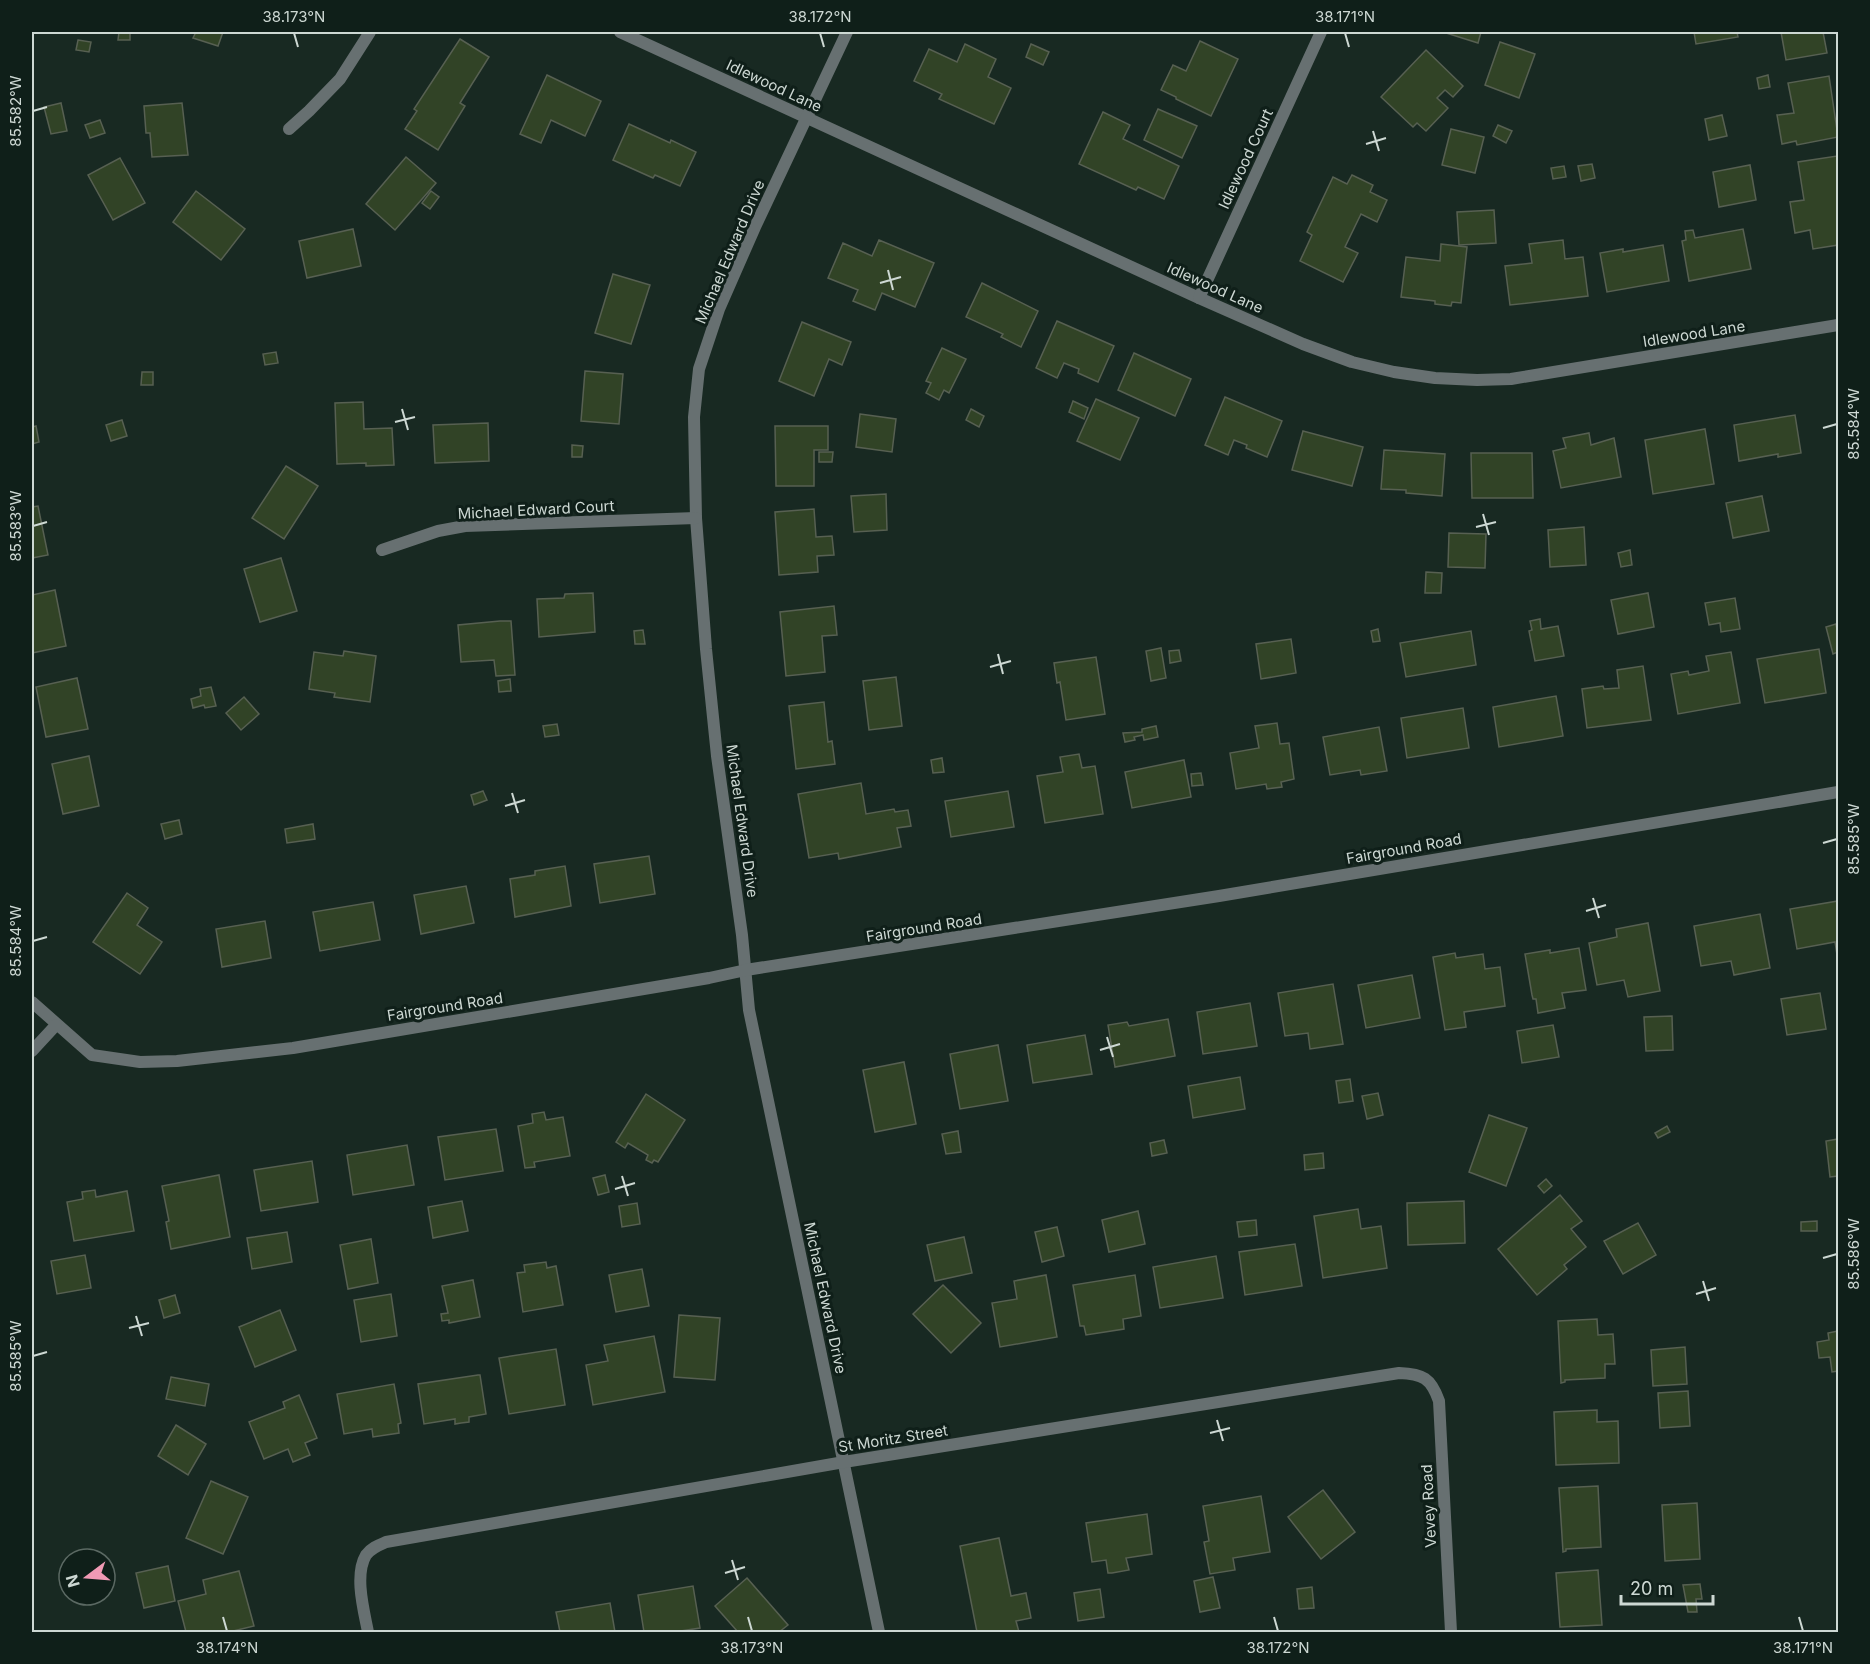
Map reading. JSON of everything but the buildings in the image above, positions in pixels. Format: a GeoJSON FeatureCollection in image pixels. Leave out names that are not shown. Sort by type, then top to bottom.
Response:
{"type":"FeatureCollection","features":[{"type":"Feature","properties":{"kind":"street"},"geometry":{"type":"LineString","coordinates":[[288,129],[340,79],[370,32]]}},
{"type":"Feature","properties":{"kind":"street","name":"Idlewood Lane"},"geometry":{"type":"LineString","coordinates":[[620,32],[1199,298],[1303,344],[1352,362],[1394,372],[1435,378],[1477,381],[1511,379],[1839,325]]}},
{"type":"Feature","properties":{"kind":"street","name":"Michael Edward Drive"},"geometry":{"type":"LineString","coordinates":[[847,32],[719,309],[699,369],[694,417],[696,518],[717,756],[746,970],[749,1010],[879,1632]]}},
{"type":"Feature","properties":{"kind":"street","name":"Idlewood Court"},"geometry":{"type":"LineString","coordinates":[[1199,298],[1321,32]]}},
{"type":"Feature","properties":{"kind":"street","name":"Michael Edward Court"},"geometry":{"type":"LineString","coordinates":[[382,550],[438,531],[465,526],[696,518]]}},
{"type":"Feature","properties":{"kind":"street","name":"Fairground Road"},"geometry":{"type":"LineString","coordinates":[[32,1002],[92,1054],[140,1062],[213,1058],[328,1042],[746,970],[1207,898],[1839,792]]}},
{"type":"Feature","properties":{"kind":"street"},"geometry":{"type":"LineString","coordinates":[[32,1051],[56,1025]]}},
{"type":"Feature","properties":{"kind":"street","name":"St Moritz Street"},"geometry":{"type":"LineString","coordinates":[[368,1632],[360,1590],[361,1568],[366,1555],[375,1547],[386,1542],[844,1462],[1399,1373],[1417,1374],[1429,1381]]}},
{"type":"Feature","properties":{"kind":"street","name":"Vevey Road"},"geometry":{"type":"LineString","coordinates":[[1429,1381],[1435,1388],[1439,1401],[1451,1632]]}}]}
